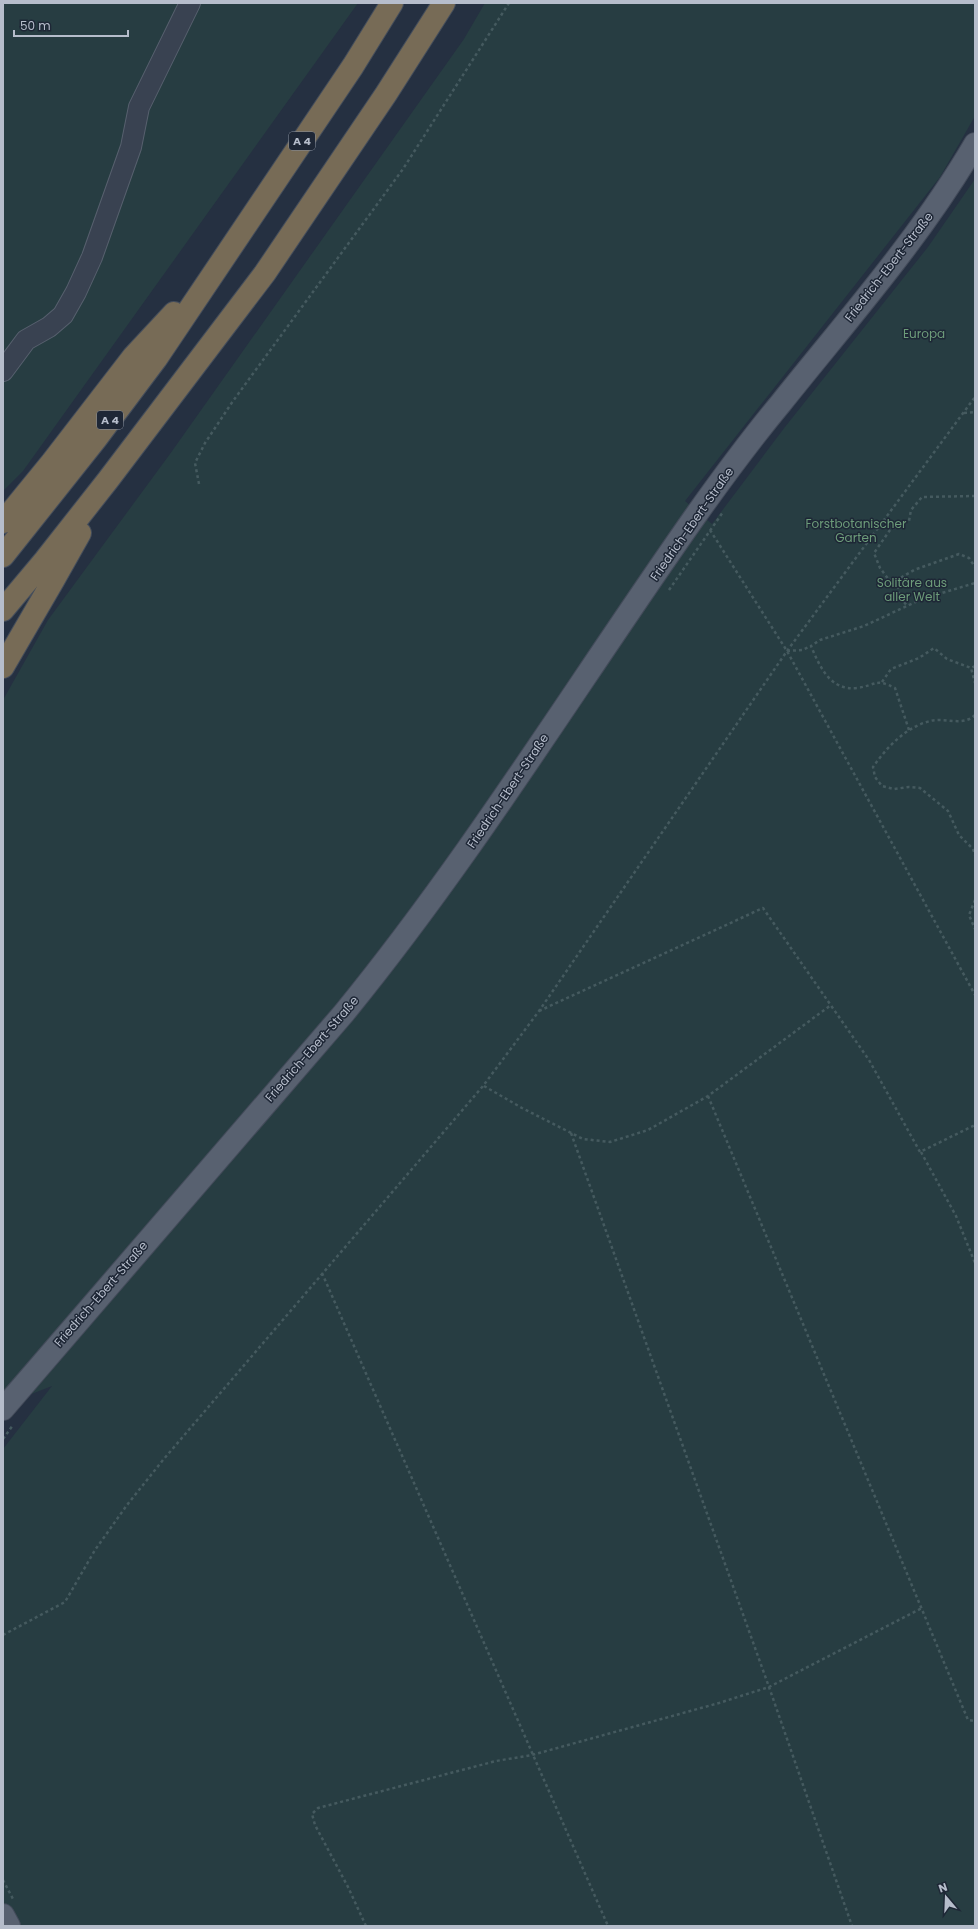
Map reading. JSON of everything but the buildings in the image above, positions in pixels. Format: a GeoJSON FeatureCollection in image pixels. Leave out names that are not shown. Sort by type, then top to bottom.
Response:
{"type":"FeatureCollection","features":[{"type":"Feature","properties":{"kind":"highway","name":"A 4"},"geometry":{"type":"LineString","coordinates":[[3,556],[115,414],[156,359],[352,66],[392,3]]}},
{"type":"Feature","properties":{"kind":"highway"},"geometry":{"type":"LineString","coordinates":[[3,610],[45,560],[108,480],[265,273],[386,94],[444,3]]}},
{"type":"Feature","properties":{"kind":"highway"},"geometry":{"type":"LineString","coordinates":[[7,517],[52,462],[133,357],[168,318],[210,278]]}},
{"type":"Feature","properties":{"kind":"highway"},"geometry":{"type":"LineString","coordinates":[[3,667],[53,581],[108,480]]}},
{"type":"Feature","properties":{"kind":"main road","name":"Friedrich-Ebert-Straße"},"geometry":{"type":"LineString","coordinates":[[3,1409],[392,955],[466,852],[697,514],[778,406],[860,306],[925,223],[955,178],[975,144]]}},
{"type":"Feature","properties":{"kind":"main road"},"geometry":{"type":"LineString","coordinates":[[3,1915],[9,1926]]}},
{"type":"Feature","properties":{"kind":"lane"},"geometry":{"type":"LineString","coordinates":[[3,371],[26,340],[49,327],[63,315],[76,292],[92,257],[131,148],[138,108],[190,3]]}},
{"type":"Feature","properties":{"kind":"path"},"geometry":{"type":"LineString","coordinates":[[198,484],[195,463],[204,443],[233,401],[403,169],[509,3]]}},
{"type":"Feature","properties":{"kind":"path"},"geometry":{"type":"LineString","coordinates":[[3,1635],[65,1602],[95,1550],[127,1505],[322,1273],[484,1086],[539,1011],[787,651],[975,397]]}},
{"type":"Feature","properties":{"kind":"path"},"geometry":{"type":"LineString","coordinates":[[963,413],[975,412]]}},
{"type":"Feature","properties":{"kind":"path"},"geometry":{"type":"LineString","coordinates":[[975,496],[922,497],[911,510],[909,520],[890,530],[874,553],[880,568],[889,580],[897,580],[914,570],[959,554],[969,558],[975,567]]}},
{"type":"Feature","properties":{"kind":"path"},"geometry":{"type":"LineString","coordinates":[[697,514],[711,531],[787,651],[975,995]]}},
{"type":"Feature","properties":{"kind":"path"},"geometry":{"type":"LineString","coordinates":[[897,580],[899,595],[907,606]]}},
{"type":"Feature","properties":{"kind":"path"},"geometry":{"type":"LineString","coordinates":[[787,651],[802,650],[820,640],[864,626],[922,599],[975,583]]}},
{"type":"Feature","properties":{"kind":"path"},"geometry":{"type":"LineString","coordinates":[[811,646],[820,667],[828,678],[841,687],[856,688],[882,682],[895,688],[909,730]]}},
{"type":"Feature","properties":{"kind":"path"},"geometry":{"type":"LineString","coordinates":[[882,682],[891,669],[919,658],[934,648],[947,659],[971,668],[975,666]]}},
{"type":"Feature","properties":{"kind":"path"},"geometry":{"type":"LineString","coordinates":[[971,668],[975,683]]}},
{"type":"Feature","properties":{"kind":"path"},"geometry":{"type":"LineString","coordinates":[[975,715],[963,722],[931,721],[909,730],[879,758],[873,767],[875,777],[882,786],[894,789],[909,786],[920,788],[948,812],[959,835],[974,848],[975,855]]}},
{"type":"Feature","properties":{"kind":"path"},"geometry":{"type":"LineString","coordinates":[[975,900],[969,915],[975,929]]}},
{"type":"Feature","properties":{"kind":"path"},"geometry":{"type":"LineString","coordinates":[[539,1011],[763,908],[869,1060],[956,1216],[975,1263]]}},
{"type":"Feature","properties":{"kind":"path"},"geometry":{"type":"LineString","coordinates":[[484,1086],[522,1108],[583,1139],[610,1142],[648,1130],[708,1096],[831,1005]]}},
{"type":"Feature","properties":{"kind":"path"},"geometry":{"type":"LineString","coordinates":[[708,1096],[968,1720],[975,1721]]}},
{"type":"Feature","properties":{"kind":"path"},"geometry":{"type":"LineString","coordinates":[[920,1152],[975,1125]]}},
{"type":"Feature","properties":{"kind":"path"},"geometry":{"type":"LineString","coordinates":[[571,1133],[769,1687],[852,1926]]}},
{"type":"Feature","properties":{"kind":"path"},"geometry":{"type":"LineString","coordinates":[[322,1273],[608,1926]]}},
{"type":"Feature","properties":{"kind":"path"},"geometry":{"type":"LineString","coordinates":[[366,1926],[315,1825],[312,1814],[318,1808],[496,1761],[532,1754],[719,1703],[769,1687],[922,1608]]}},
{"type":"Feature","properties":{"kind":"green space"},"geometry":{"type":"Polygon","coordinates":[[[3,3],[358,3],[23,471],[3,491],[3,3]]]}},
{"type":"Feature","properties":{"kind":"green space"},"geometry":{"type":"Polygon","coordinates":[[[485,3],[975,3],[975,116],[940,177],[685,501],[712,524],[785,427],[928,247],[975,179],[975,1926],[3,1926],[3,1449],[52,1386],[3,1405],[3,700],[48,620],[170,454],[464,39],[485,3]]]}},
{"type":"Feature","properties":{"kind":"park label","name":"Europa"},"geometry":{"type":"Point","coordinates":[924,334]}},
{"type":"Feature","properties":{"kind":"park label","name":"Forstbotanischer Garten"},"geometry":{"type":"Point","coordinates":[856,531]}},
{"type":"Feature","properties":{"kind":"park label","name":"Solitäre aus aller Welt"},"geometry":{"type":"Point","coordinates":[912,590]}}]}
